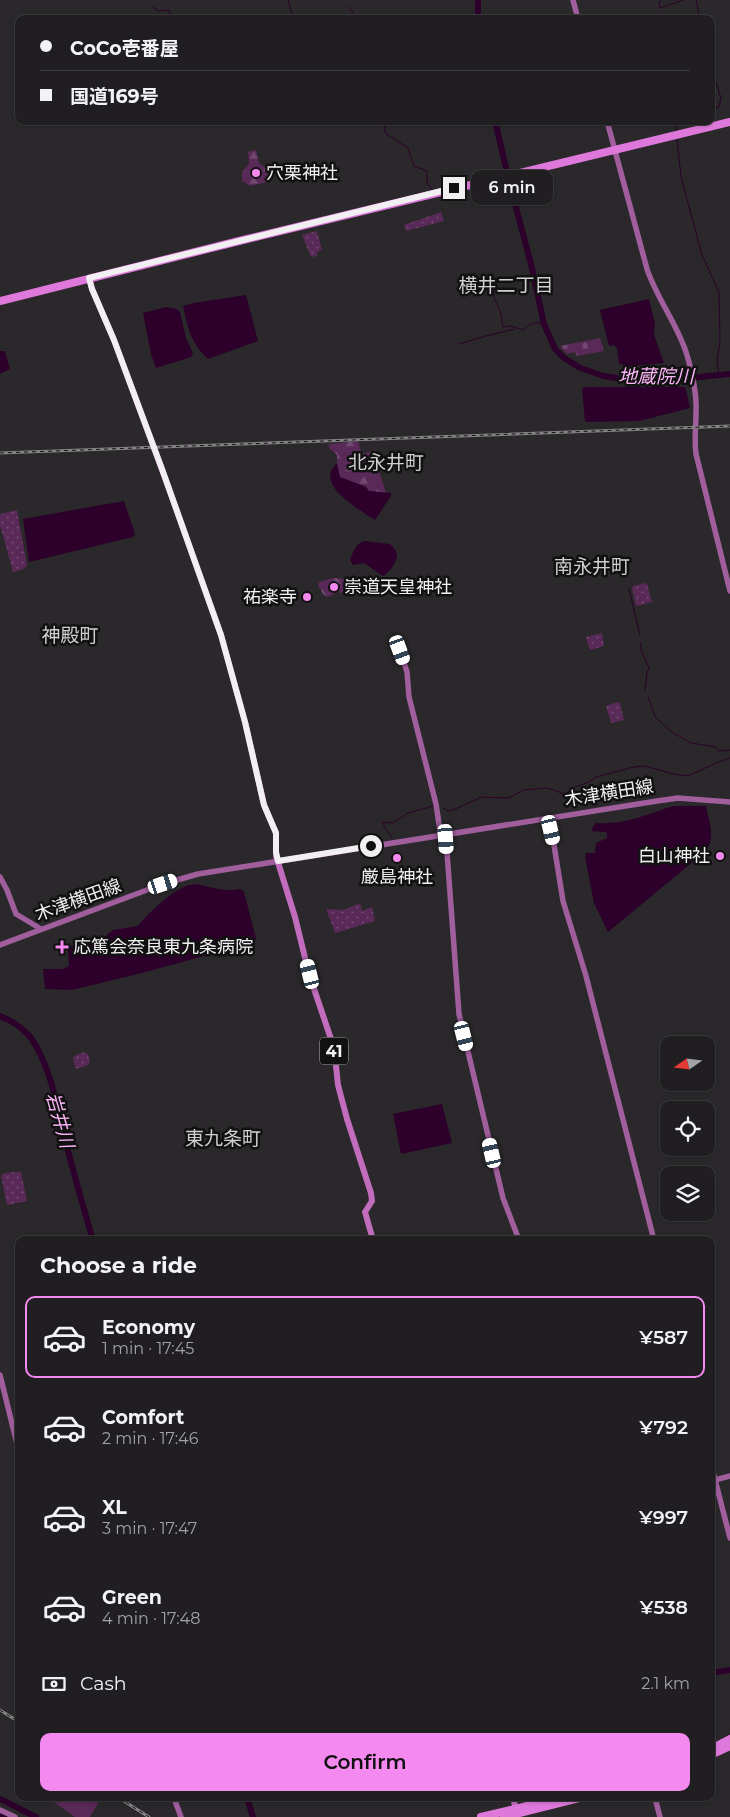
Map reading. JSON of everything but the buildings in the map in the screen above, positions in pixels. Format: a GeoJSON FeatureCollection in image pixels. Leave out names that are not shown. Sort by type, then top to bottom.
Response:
{"type":"FeatureCollection","features":[{"type":"Feature","properties":{"kind":"highway"},"geometry":{"type":"LineString","coordinates":[[0,301],[730,122]]}},
{"type":"Feature","properties":{"kind":"highway"},"geometry":{"type":"LineString","coordinates":[[715,1746],[730,1739]]}},
{"type":"Feature","properties":{"kind":"highway"},"geometry":{"type":"LineString","coordinates":[[715,1753],[730,1746]]}},
{"type":"Feature","properties":{"kind":"highway"},"geometry":{"type":"LineString","coordinates":[[504,1817],[551,1801]]}},
{"type":"Feature","properties":{"kind":"highway"},"geometry":{"type":"LineString","coordinates":[[481,1817],[516,1813],[566,1801]]}},
{"type":"Feature","properties":{"kind":"main road","name":"41"},"geometry":{"type":"LineString","coordinates":[[89,278],[171,494],[221,635],[245,722],[264,805],[276,833],[278,861],[317,999],[331,1039],[338,1085],[371,1193],[372,1201],[366,1212],[372,1236]]}},
{"type":"Feature","properties":{"kind":"street"},"geometry":{"type":"LineString","coordinates":[[573,0],[577,15]]}},
{"type":"Feature","properties":{"kind":"street"},"geometry":{"type":"LineString","coordinates":[[608,125],[646,269],[653,287],[683,343],[692,377],[696,401],[694,440],[696,454],[730,591]]}},
{"type":"Feature","properties":{"kind":"street"},"geometry":{"type":"LineString","coordinates":[[399,647],[407,672],[409,697],[436,804],[440,831],[446,839],[459,1014],[503,1198],[517,1236]]}},
{"type":"Feature","properties":{"kind":"street","name":"木津横田線"},"geometry":{"type":"LineString","coordinates":[[0,945],[182,878],[198,874],[678,798],[730,802]]}},
{"type":"Feature","properties":{"kind":"street"},"geometry":{"type":"LineString","coordinates":[[548,818],[565,906],[586,976],[653,1236]]}},
{"type":"Feature","properties":{"kind":"street"},"geometry":{"type":"LineString","coordinates":[[0,877],[8,890],[16,914],[41,929]]}},
{"type":"Feature","properties":{"kind":"street"},"geometry":{"type":"LineString","coordinates":[[0,1375],[15,1436]]}},
{"type":"Feature","properties":{"kind":"street"},"geometry":{"type":"LineString","coordinates":[[730,1476],[715,1480],[730,1538]]}},
{"type":"Feature","properties":{"kind":"street"},"geometry":{"type":"LineString","coordinates":[[175,1801],[181,1817]]}},
{"type":"Feature","properties":{"kind":"street"},"geometry":{"type":"LineString","coordinates":[[656,1801],[660,1817]]}},
{"type":"Feature","properties":{"kind":"street"},"geometry":{"type":"LineString","coordinates":[[0,1810],[15,1817]]}},
{"type":"Feature","properties":{"kind":"green space"},"geometry":{"type":"Polygon","coordinates":[[[256,150],[259,163],[270,171],[268,182],[250,186],[242,181],[242,172],[249,164],[248,152],[256,150]]]}},
{"type":"Feature","properties":{"kind":"green space"},"geometry":{"type":"Polygon","coordinates":[[[441,212],[444,221],[406,231],[404,225],[441,212]]]}},
{"type":"Feature","properties":{"kind":"green space"},"geometry":{"type":"Polygon","coordinates":[[[317,231],[322,250],[317,252],[317,256],[311,257],[302,235],[317,231]]]}},
{"type":"Feature","properties":{"kind":"green space"},"geometry":{"type":"Polygon","coordinates":[[[600,338],[604,351],[577,356],[575,352],[567,354],[560,346],[600,338]]]}},
{"type":"Feature","properties":{"kind":"green space"},"geometry":{"type":"Polygon","coordinates":[[[358,441],[362,454],[375,450],[376,462],[386,493],[369,491],[366,487],[340,477],[337,455],[329,448],[329,444],[358,441]]]}},
{"type":"Feature","properties":{"kind":"green space"},"geometry":{"type":"Polygon","coordinates":[[[17,510],[27,565],[24,569],[13,572],[0,525],[0,514],[17,510]]]}},
{"type":"Feature","properties":{"kind":"green space","name":"崇道天皇神社"},"geometry":{"type":"Polygon","coordinates":[[[333,578],[346,579],[349,592],[339,593],[339,588],[335,585],[328,588],[329,592],[334,590],[334,594],[328,597],[323,594],[318,585],[319,582],[333,578]]]}},
{"type":"Feature","properties":{"kind":"green space"},"geometry":{"type":"Polygon","coordinates":[[[646,583],[652,602],[636,606],[632,588],[633,586],[646,583]]]}},
{"type":"Feature","properties":{"kind":"green space"},"geometry":{"type":"Polygon","coordinates":[[[602,633],[604,646],[591,650],[586,637],[602,633]]]}},
{"type":"Feature","properties":{"kind":"green space"},"geometry":{"type":"Polygon","coordinates":[[[620,703],[624,720],[611,723],[606,706],[620,703]]]}},
{"type":"Feature","properties":{"kind":"green space"},"geometry":{"type":"Polygon","coordinates":[[[360,903],[362,911],[372,907],[375,921],[335,933],[326,909],[344,910],[360,903]]]}},
{"type":"Feature","properties":{"kind":"green space"},"geometry":{"type":"Polygon","coordinates":[[[84,1052],[88,1054],[90,1061],[88,1065],[76,1069],[74,1056],[84,1052]]]}},
{"type":"Feature","properties":{"kind":"green space"},"geometry":{"type":"Polygon","coordinates":[[[21,1172],[27,1201],[7,1205],[1,1176],[2,1174],[21,1172]]]}},
{"type":"Feature","properties":{"kind":"green space"},"geometry":{"type":"Polygon","coordinates":[[[52,1801],[99,1801],[90,1817],[75,1817],[52,1801]]]}},
{"type":"Feature","properties":{"kind":"shaded area"},"geometry":{"type":"Polygon","coordinates":[[[246,295],[258,341],[208,359],[191,335],[183,306],[246,295]]]}},
{"type":"Feature","properties":{"kind":"shaded area"},"geometry":{"type":"Polygon","coordinates":[[[649,299],[655,324],[654,335],[664,363],[630,366],[619,364],[617,348],[614,345],[609,346],[600,310],[649,299]]]}},
{"type":"Feature","properties":{"kind":"shaded area"},"geometry":{"type":"Polygon","coordinates":[[[166,307],[177,309],[180,312],[186,338],[193,353],[191,357],[156,368],[151,354],[143,313],[166,307]]]}},
{"type":"Feature","properties":{"kind":"shaded area"},"geometry":{"type":"Polygon","coordinates":[[[0,351],[5,351],[10,369],[0,374],[0,351]]]}},
{"type":"Feature","properties":{"kind":"shaded area"},"geometry":{"type":"Polygon","coordinates":[[[584,387],[684,387],[690,408],[639,421],[587,422],[585,421],[582,389],[584,387]]]}},
{"type":"Feature","properties":{"kind":"shaded area"},"geometry":{"type":"Polygon","coordinates":[[[337,463],[340,477],[366,487],[369,491],[391,493],[391,496],[375,520],[350,503],[334,487],[331,471],[337,463]]]}},
{"type":"Feature","properties":{"kind":"shaded area"},"geometry":{"type":"Polygon","coordinates":[[[124,501],[135,534],[133,537],[29,562],[23,519],[124,501]]]}},
{"type":"Feature","properties":{"kind":"shaded area"},"geometry":{"type":"Polygon","coordinates":[[[365,541],[390,544],[396,552],[397,558],[394,564],[383,576],[364,563],[353,565],[350,560],[357,546],[365,541]]]}},
{"type":"Feature","properties":{"kind":"shaded area"},"geometry":{"type":"Polygon","coordinates":[[[673,806],[706,806],[711,829],[709,846],[706,851],[608,932],[594,903],[585,857],[586,853],[595,853],[596,843],[607,838],[607,833],[605,832],[591,831],[595,823],[625,821],[673,806]]]}},
{"type":"Feature","properties":{"kind":"shaded area"},"geometry":{"type":"Polygon","coordinates":[[[198,884],[224,890],[241,889],[244,892],[256,938],[255,942],[72,990],[45,989],[43,969],[62,969],[69,966],[68,947],[98,942],[113,930],[138,926],[154,909],[174,893],[187,885],[198,884]]]}},
{"type":"Feature","properties":{"kind":"shaded area"},"geometry":{"type":"Polygon","coordinates":[[[442,1104],[452,1143],[401,1154],[393,1114],[442,1104]]]}},
{"type":"Feature","properties":{"kind":"waterway"},"geometry":{"type":"LineString","coordinates":[[288,0],[292,15]]}},
{"type":"Feature","properties":{"kind":"waterway","name":"地蔵院川"},"geometry":{"type":"LineString","coordinates":[[478,0],[478,15]]}},
{"type":"Feature","properties":{"kind":"waterway"},"geometry":{"type":"LineString","coordinates":[[661,0],[659,3],[660,8],[683,0]]}},
{"type":"Feature","properties":{"kind":"waterway"},"geometry":{"type":"LineString","coordinates":[[696,0],[699,15]]}},
{"type":"Feature","properties":{"kind":"waterway"},"geometry":{"type":"LineString","coordinates":[[153,7],[159,11],[169,10],[171,15]]}},
{"type":"Feature","properties":{"kind":"waterway"},"geometry":{"type":"LineString","coordinates":[[349,7],[354,15]]}},
{"type":"Feature","properties":{"kind":"waterway"},"geometry":{"type":"LineString","coordinates":[[715,79],[721,98],[719,107],[715,108]]}},
{"type":"Feature","properties":{"kind":"waterway"},"geometry":{"type":"LineString","coordinates":[[384,125],[386,134],[408,148],[414,166],[427,171],[427,183],[433,191]]}},
{"type":"Feature","properties":{"kind":"waterway","name":"地蔵院川"},"geometry":{"type":"LineString","coordinates":[[496,125],[507,172]]}},
{"type":"Feature","properties":{"kind":"waterway"},"geometry":{"type":"LineString","coordinates":[[675,125],[677,132]]}},
{"type":"Feature","properties":{"kind":"waterway"},"geometry":{"type":"LineString","coordinates":[[677,139],[681,177],[702,255],[719,292],[720,340],[717,362],[719,375]]}},
{"type":"Feature","properties":{"kind":"waterway","name":"地蔵院川"},"geometry":{"type":"LineString","coordinates":[[509,181],[531,264],[544,324],[555,349],[564,358],[580,368],[604,376],[621,379],[657,377],[679,379],[730,374]]}},
{"type":"Feature","properties":{"kind":"waterway"},"geometry":{"type":"LineString","coordinates":[[496,282],[493,291],[501,314],[503,327],[511,326],[523,330],[532,324],[544,324]]}},
{"type":"Feature","properties":{"kind":"waterway"},"geometry":{"type":"LineString","coordinates":[[459,344],[515,329]]}},
{"type":"Feature","properties":{"kind":"waterway"},"geometry":{"type":"LineString","coordinates":[[629,589],[640,635]]}},
{"type":"Feature","properties":{"kind":"waterway"},"geometry":{"type":"LineString","coordinates":[[641,643],[641,650],[649,668],[645,690]]}},
{"type":"Feature","properties":{"kind":"waterway"},"geometry":{"type":"LineString","coordinates":[[648,697],[655,717],[672,732],[691,743],[716,747],[719,751],[730,750]]}},
{"type":"Feature","properties":{"kind":"waterway"},"geometry":{"type":"LineString","coordinates":[[443,808],[451,811],[482,797],[509,798],[523,790],[547,788],[565,794],[596,777],[634,767],[645,766],[688,776],[730,758]]}},
{"type":"Feature","properties":{"kind":"waterway"},"geometry":{"type":"LineString","coordinates":[[392,838],[382,822],[393,823],[408,813],[433,806]]}},
{"type":"Feature","properties":{"kind":"waterway","name":"岩井川"},"geometry":{"type":"LineString","coordinates":[[0,1016],[17,1025],[28,1034],[44,1063],[50,1078],[92,1236]]}},
{"type":"Feature","properties":{"kind":"waterway"},"geometry":{"type":"LineString","coordinates":[[715,1672],[730,1670]]}},
{"type":"Feature","properties":{"kind":"waterway"},"geometry":{"type":"LineString","coordinates":[[0,1799],[36,1817]]}},
{"type":"Feature","properties":{"kind":"waterway","name":"岩井川"},"geometry":{"type":"LineString","coordinates":[[248,1801],[253,1817]]}},
{"type":"Feature","properties":{"kind":"waterway"},"geometry":{"type":"LineString","coordinates":[[0,1815],[4,1817]]}},
{"type":"Feature","properties":{"kind":"railway"},"geometry":{"type":"LineString","coordinates":[[0,453],[730,426]]}},
{"type":"Feature","properties":{"kind":"railway"},"geometry":{"type":"LineString","coordinates":[[0,1710],[15,1719]]}},
{"type":"Feature","properties":{"kind":"railway"},"geometry":{"type":"LineString","coordinates":[[124,1801],[149,1817]]}},
{"type":"Feature","properties":{"kind":"place","name":"穴栗神社"},"geometry":{"type":"Point","coordinates":[256,173]}},
{"type":"Feature","properties":{"kind":"place","name":"崇道天皇神社"},"geometry":{"type":"Point","coordinates":[334,587]}},
{"type":"Feature","properties":{"kind":"place","name":"祐楽寺"},"geometry":{"type":"Point","coordinates":[307,597]}},
{"type":"Feature","properties":{"kind":"place","name":"白山神社"},"geometry":{"type":"Point","coordinates":[720,856]}},
{"type":"Feature","properties":{"kind":"place","name":"厳島神社"},"geometry":{"type":"Point","coordinates":[397,858]}},
{"type":"Feature","properties":{"kind":"place","name":"応篤会奈良東九条病院"},"geometry":{"type":"Point","coordinates":[62,947]}},
{"type":"Feature","properties":{"kind":"district","name":"横井二丁目"},"geometry":{"type":"Point","coordinates":[506,285]}},
{"type":"Feature","properties":{"kind":"district","name":"北永井町"},"geometry":{"type":"Point","coordinates":[386,462]}},
{"type":"Feature","properties":{"kind":"district","name":"南永井町"},"geometry":{"type":"Point","coordinates":[592,566]}},
{"type":"Feature","properties":{"kind":"district","name":"神殿町"},"geometry":{"type":"Point","coordinates":[70,635]}},
{"type":"Feature","properties":{"kind":"district","name":"東九条町"},"geometry":{"type":"Point","coordinates":[223,1138]}},
{"type":"Feature","properties":{"kind":"route"},"geometry":{"type":"LineString","coordinates":[[371,846],[278,861],[276,856],[277,837],[275,828],[264,805],[256,765],[221,635],[162,469],[89,278],[454,188]]}}]}
